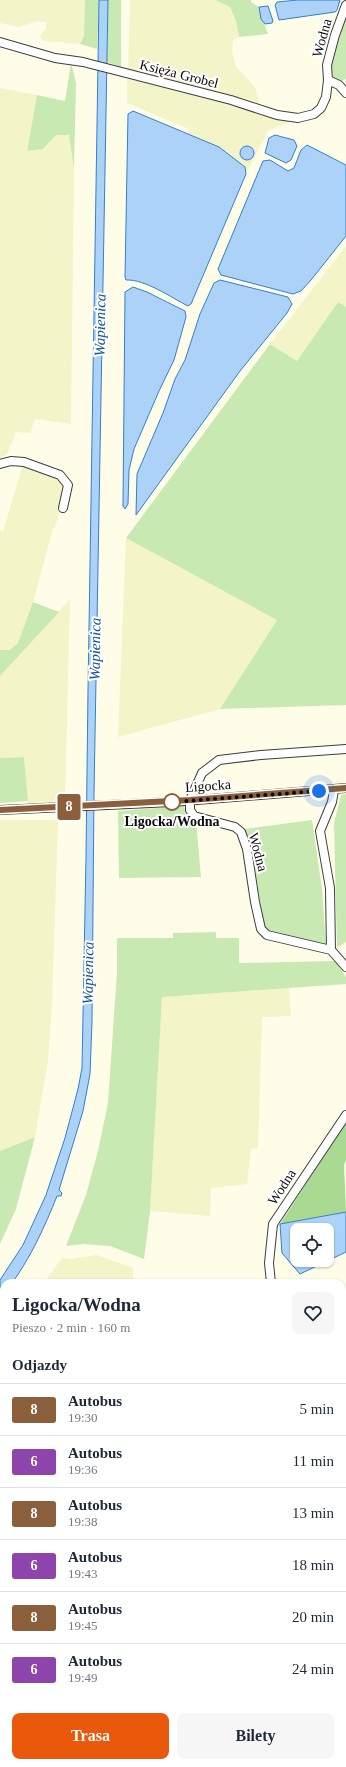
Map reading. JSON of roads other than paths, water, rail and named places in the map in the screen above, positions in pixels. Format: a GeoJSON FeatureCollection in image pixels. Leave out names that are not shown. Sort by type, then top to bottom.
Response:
{"type":"FeatureCollection","features":[{"type":"Feature","properties":{"kind":"street","name":"Wodna"},"geometry":{"type":"LineString","coordinates":[[346,5],[335,35],[327,66],[328,80],[339,85],[346,93]]}},
{"type":"Feature","properties":{"kind":"street","name":"Księża Grobel"},"geometry":{"type":"LineString","coordinates":[[0,42],[55,58],[83,62],[122,74],[231,100],[277,115],[298,118],[314,114],[321,108],[326,97],[328,80]]}},
{"type":"Feature","properties":{"kind":"street"},"geometry":{"type":"LineString","coordinates":[[0,464],[11,461],[24,462],[60,474],[68,485],[63,508]]}},
{"type":"Feature","properties":{"kind":"street"},"geometry":{"type":"LineString","coordinates":[[190,800],[202,773],[219,760],[261,754],[346,749]]}},
{"type":"Feature","properties":{"kind":"street","name":"Ligocka"},"geometry":{"type":"LineString","coordinates":[[0,810],[190,800],[346,788]]}},
{"type":"Feature","properties":{"kind":"street"},"geometry":{"type":"LineString","coordinates":[[334,790],[332,802],[320,831],[330,888],[331,950],[346,967]]}},
{"type":"Feature","properties":{"kind":"street","name":"Wodna"},"geometry":{"type":"LineString","coordinates":[[190,800],[190,810],[194,816],[235,827],[241,832],[247,850],[261,929],[268,935],[331,950]]}},
{"type":"Feature","properties":{"kind":"street","name":"Wodna"},"geometry":{"type":"LineString","coordinates":[[271,1279],[269,1263],[273,1224],[346,1115]]}},
{"type":"Feature","properties":{"kind":"water","name":"Wapienica"},"geometry":{"type":"Polygon","coordinates":[[[99,0],[108,0],[90,1074],[83,1111],[59,1190],[62,1193],[61,1196],[57,1196],[37,1241],[15,1279],[1,1279],[23,1245],[46,1195],[65,1138],[82,1068],[99,0]]]}},
{"type":"Feature","properties":{"kind":"water"},"geometry":{"type":"Polygon","coordinates":[[[298,0],[340,0],[335,12],[279,20],[275,5],[277,2],[298,0]]]}},
{"type":"Feature","properties":{"kind":"water"},"geometry":{"type":"Polygon","coordinates":[[[268,6],[273,21],[272,23],[265,24],[261,19],[259,7],[268,6]]]}},
{"type":"Feature","properties":{"kind":"water"},"geometry":{"type":"Polygon","coordinates":[[[133,111],[219,147],[245,167],[246,174],[191,304],[188,306],[150,286],[126,280],[125,277],[128,114],[133,111]]]}},
{"type":"Feature","properties":{"kind":"water"},"geometry":{"type":"Polygon","coordinates":[[[275,135],[294,140],[297,146],[291,160],[286,163],[265,153],[269,138],[275,135]]]}},
{"type":"Feature","properties":{"kind":"water"},"geometry":{"type":"Polygon","coordinates":[[[307,145],[346,165],[346,236],[301,291],[293,294],[221,275],[218,269],[263,161],[270,160],[288,171],[294,168],[301,150],[307,145]]]}},
{"type":"Feature","properties":{"kind":"water"},"geometry":{"type":"Polygon","coordinates":[[[244,146],[250,146],[254,150],[254,156],[250,160],[244,160],[240,156],[240,150],[244,146]]]}},
{"type":"Feature","properties":{"kind":"water"},"geometry":{"type":"Polygon","coordinates":[[[220,280],[288,297],[292,304],[287,313],[240,371],[136,515],[137,474],[163,413],[175,379],[185,360],[200,314],[214,283],[220,280]]]}},
{"type":"Feature","properties":{"kind":"water"},"geometry":{"type":"Polygon","coordinates":[[[133,287],[147,292],[185,311],[186,317],[174,360],[134,449],[129,470],[128,504],[125,509],[123,506],[125,292],[133,287]]]}},
{"type":"Feature","properties":{"kind":"water"},"geometry":{"type":"Polygon","coordinates":[[[346,1212],[346,1252],[334,1258],[334,1223],[290,1223],[290,1262],[282,1253],[280,1224],[346,1212]]]}},
{"type":"Feature","properties":{"kind":"water"},"geometry":{"type":"Polygon","coordinates":[[[294,1267],[315,1267],[300,1274],[294,1267]]]}},
{"type":"Feature","properties":{"kind":"place","name":"Ligocka/Wodna"},"geometry":{"type":"Point","coordinates":[172,802]}}]}
